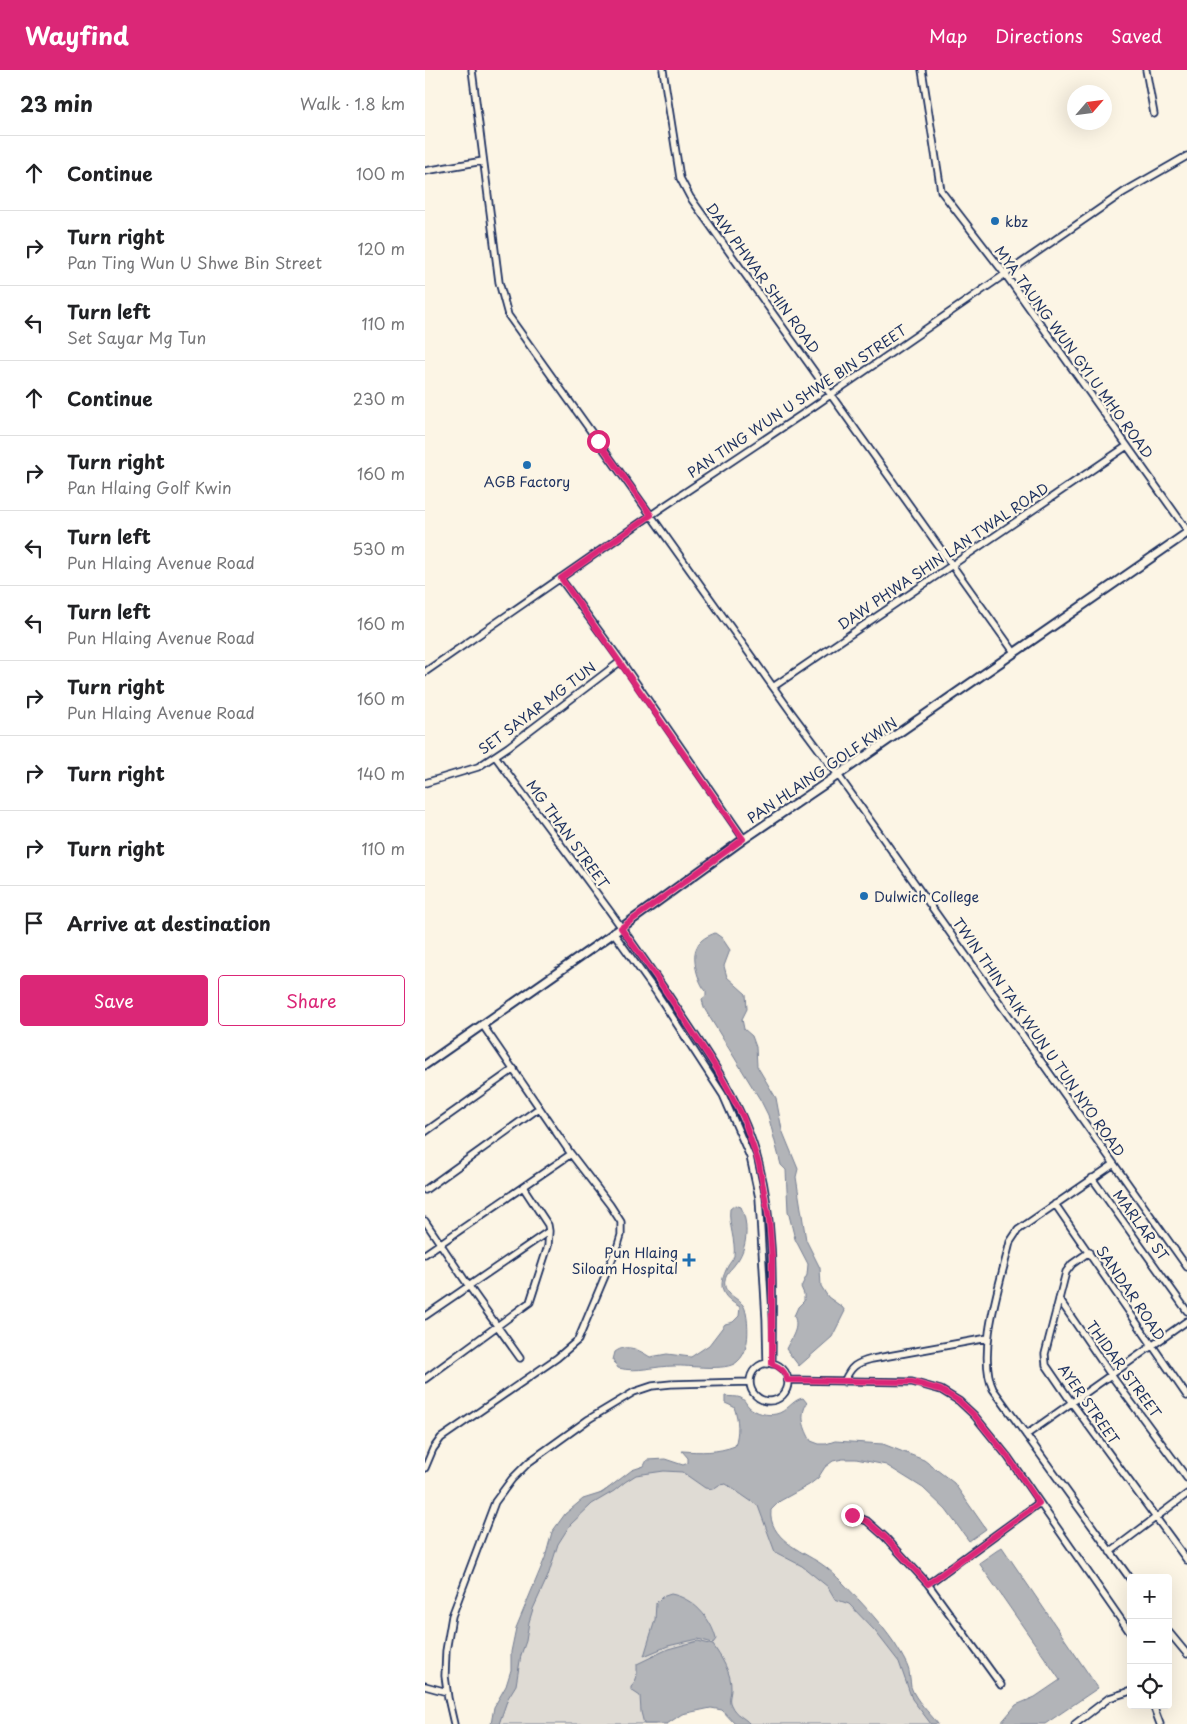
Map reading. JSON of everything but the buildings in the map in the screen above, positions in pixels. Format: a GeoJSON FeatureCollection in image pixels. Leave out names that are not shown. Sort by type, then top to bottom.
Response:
{"type":"FeatureCollection","features":[{"type":"Feature","properties":{"kind":"street","name":"TWIN THIN TAIK WUN U TUN NYO ROAD"},"geometry":{"type":"LineString","coordinates":[[472,70],[499,282],[508,315],[773,687],[838,775],[1187,1267]]}},
{"type":"Feature","properties":{"kind":"street","name":"DAW PHWAR SHIN ROAD"},"geometry":{"type":"LineString","coordinates":[[663,70],[680,178],[690,197],[1014,652]]}},
{"type":"Feature","properties":{"kind":"street","name":"MYA TAUNG WUN GYI U MHO ROAD"},"geometry":{"type":"LineString","coordinates":[[922,70],[941,191],[1005,274],[1187,532]]}},
{"type":"Feature","properties":{"kind":"street"},"geometry":{"type":"LineString","coordinates":[[1146,70],[1154,114]]}},
{"type":"Feature","properties":{"kind":"street","name":"PAN TING WUN U SHWE BIN STREET"},"geometry":{"type":"LineString","coordinates":[[425,672],[1124,192],[1187,156]]}},
{"type":"Feature","properties":{"kind":"street"},"geometry":{"type":"LineString","coordinates":[[425,171],[483,161]]}},
{"type":"Feature","properties":{"kind":"street","name":"DAW PHWA SHIN LAN TWAL ROAD"},"geometry":{"type":"LineString","coordinates":[[773,687],[1127,446]]}},
{"type":"Feature","properties":{"kind":"street","name":"PAN HLAING GOLF KWIN"},"geometry":{"type":"LineString","coordinates":[[425,1065],[621,928],[743,839],[1187,532]]}},
{"type":"Feature","properties":{"kind":"street"},"geometry":{"type":"LineString","coordinates":[[561,578],[621,661],[743,839]]}},
{"type":"Feature","properties":{"kind":"street","name":"SET SAYAR MG TUN"},"geometry":{"type":"LineString","coordinates":[[425,783],[478,767],[621,661]]}},
{"type":"Feature","properties":{"kind":"street","name":"MG THAN STREET"},"geometry":{"type":"LineString","coordinates":[[495,756],[657,978],[717,1069],[743,1117],[759,1164],[769,1219],[772,1258],[770,1364]]}},
{"type":"Feature","properties":{"kind":"street"},"geometry":{"type":"LineString","coordinates":[[613,932],[657,992],[723,1095],[750,1157],[759,1198],[770,1364]]}},
{"type":"Feature","properties":{"kind":"street"},"geometry":{"type":"LineString","coordinates":[[425,1468],[433,1449],[441,1438],[557,1358],[578,1340],[621,1235],[621,1222],[610,1205],[571,1154],[482,1024]]}},
{"type":"Feature","properties":{"kind":"street"},"geometry":{"type":"LineString","coordinates":[[425,1132],[514,1069]]}},
{"type":"Feature","properties":{"kind":"street"},"geometry":{"type":"LineString","coordinates":[[425,1190],[539,1108]]}},
{"type":"Feature","properties":{"kind":"street"},"geometry":{"type":"LineString","coordinates":[[425,1254],[571,1154]]}},
{"type":"Feature","properties":{"kind":"street"},"geometry":{"type":"LineString","coordinates":[[1114,1164],[1018,1230],[1011,1242],[988,1338],[987,1363],[989,1379],[993,1389],[1127,1575]]}},
{"type":"Feature","properties":{"kind":"street","name":"MARLAR ST"},"geometry":{"type":"LineString","coordinates":[[1092,1178],[1187,1312]]}},
{"type":"Feature","properties":{"kind":"street"},"geometry":{"type":"LineString","coordinates":[[425,1379],[530,1302],[547,1246],[549,1231],[548,1225],[523,1187]]}},
{"type":"Feature","properties":{"kind":"street","name":"SANDAR ROAD"},"geometry":{"type":"LineString","coordinates":[[1055,1204],[1187,1396]]}},
{"type":"Feature","properties":{"kind":"street"},"geometry":{"type":"LineString","coordinates":[[425,1221],[468,1286],[520,1358]]}},
{"type":"Feature","properties":{"kind":"street"},"geometry":{"type":"LineString","coordinates":[[425,1316],[549,1231]]}},
{"type":"Feature","properties":{"kind":"street","name":"AYER STREET"},"geometry":{"type":"LineString","coordinates":[[1089,1252],[1072,1264],[1066,1272],[1045,1354],[1047,1365],[1071,1403],[1187,1560]]}},
{"type":"Feature","properties":{"kind":"street","name":"THIDAR STREET"},"geometry":{"type":"LineString","coordinates":[[1059,1299],[1111,1375],[1187,1478]]}},
{"type":"Feature","properties":{"kind":"street"},"geometry":{"type":"LineString","coordinates":[[1026,1435],[1187,1321]]}},
{"type":"Feature","properties":{"kind":"street"},"geometry":{"type":"LineString","coordinates":[[844,1382],[849,1371],[858,1363],[872,1358],[988,1338]]}},
{"type":"Feature","properties":{"kind":"street"},"geometry":{"type":"LineString","coordinates":[[770,1364],[782,1369],[787,1376],[787,1380],[786,1390],[781,1397],[771,1401],[761,1400],[756,1396],[753,1393],[750,1382],[755,1369],[770,1364]]}},
{"type":"Feature","properties":{"kind":"street"},"geometry":{"type":"LineString","coordinates":[[787,1380],[912,1382],[941,1390],[959,1401],[985,1427],[1127,1628]]}},
{"type":"Feature","properties":{"kind":"street"},"geometry":{"type":"LineString","coordinates":[[454,1724],[445,1676],[446,1651],[452,1616],[495,1502],[512,1479],[529,1462],[589,1419],[634,1392],[653,1386],[671,1384],[750,1382]]}},
{"type":"Feature","properties":{"kind":"street"},"geometry":{"type":"LineString","coordinates":[[1110,1552],[1187,1494]]}},
{"type":"Feature","properties":{"kind":"street"},"geometry":{"type":"LineString","coordinates":[[928,1584],[1039,1503]]}},
{"type":"Feature","properties":{"kind":"street"},"geometry":{"type":"LineString","coordinates":[[852,1515],[867,1521],[885,1537],[928,1584],[1001,1685]]}},
{"type":"Feature","properties":{"kind":"street"},"geometry":{"type":"LineString","coordinates":[[1172,1636],[1187,1654]]}},
{"type":"Feature","properties":{"kind":"street"},"geometry":{"type":"LineString","coordinates":[[425,1686],[447,1692]]}},
{"type":"Feature","properties":{"kind":"street"},"geometry":{"type":"LineString","coordinates":[[1075,1724],[1109,1698],[1127,1692]]}},
{"type":"Feature","properties":{"kind":"street"},"geometry":{"type":"LineString","coordinates":[[1154,1709],[1160,1724]]}},
{"type":"Feature","properties":{"kind":"shaded area"},"geometry":{"type":"Polygon","coordinates":[[[715,933],[722,938],[730,950],[724,966],[727,977],[746,994],[747,1009],[742,1019],[744,1029],[752,1036],[756,1047],[757,1066],[776,1098],[782,1130],[798,1169],[796,1177],[806,1240],[820,1268],[821,1286],[828,1297],[845,1311],[832,1337],[799,1366],[786,1349],[796,1325],[794,1316],[798,1307],[804,1301],[801,1287],[807,1275],[808,1264],[795,1239],[788,1211],[786,1170],[781,1165],[768,1115],[704,1008],[702,999],[706,996],[706,991],[700,982],[696,970],[695,951],[702,940],[715,933]]]}},
{"type":"Feature","properties":{"kind":"shaded area"},"geometry":{"type":"Polygon","coordinates":[[[735,1205],[741,1207],[744,1214],[745,1244],[739,1258],[726,1275],[725,1285],[726,1290],[743,1305],[746,1313],[748,1338],[742,1357],[732,1365],[725,1367],[666,1366],[639,1370],[618,1368],[613,1360],[615,1352],[624,1348],[637,1350],[650,1357],[667,1354],[691,1357],[709,1345],[725,1324],[733,1322],[739,1316],[740,1307],[725,1295],[722,1285],[725,1273],[734,1256],[730,1209],[735,1205]]]}},
{"type":"Feature","properties":{"kind":"shaded area"},"geometry":{"type":"Polygon","coordinates":[[[725,1396],[741,1398],[755,1411],[769,1415],[780,1413],[803,1398],[807,1403],[803,1413],[803,1422],[811,1441],[819,1444],[835,1441],[883,1444],[924,1460],[954,1483],[986,1529],[969,1541],[946,1510],[923,1488],[886,1465],[856,1459],[833,1461],[825,1467],[818,1478],[780,1501],[771,1510],[771,1520],[780,1536],[832,1572],[857,1597],[883,1628],[907,1665],[913,1692],[938,1724],[931,1724],[912,1699],[899,1662],[875,1631],[849,1604],[835,1599],[828,1587],[802,1566],[775,1552],[758,1506],[726,1484],[719,1485],[713,1489],[705,1488],[682,1472],[664,1471],[636,1475],[592,1504],[570,1525],[558,1544],[548,1576],[533,1609],[521,1655],[516,1685],[508,1698],[499,1724],[491,1724],[494,1707],[506,1686],[511,1670],[511,1652],[516,1628],[545,1558],[552,1532],[565,1514],[583,1499],[602,1493],[632,1470],[644,1466],[647,1460],[665,1459],[683,1465],[688,1463],[688,1458],[682,1451],[715,1451],[735,1446],[738,1431],[737,1417],[734,1407],[725,1403],[725,1396]]]}},
{"type":"Feature","properties":{"kind":"shaded area"},"geometry":{"type":"Polygon","coordinates":[[[736,1462],[779,1545],[839,1587],[892,1646],[905,1669],[914,1698],[935,1724],[740,1724],[715,1696],[655,1724],[496,1724],[511,1678],[523,1629],[556,1537],[581,1506],[632,1473],[736,1462]]]}},
{"type":"Feature","properties":{"kind":"shaded area"},"geometry":{"type":"Polygon","coordinates":[[[1002,1547],[1098,1688],[1045,1724],[1000,1724],[1016,1705],[1035,1697],[1060,1680],[979,1563],[1002,1547]]]}},
{"type":"Feature","properties":{"kind":"shaded area"},"geometry":{"type":"Polygon","coordinates":[[[671,1594],[687,1600],[700,1610],[714,1631],[716,1639],[713,1643],[698,1639],[668,1646],[644,1656],[655,1620],[656,1603],[662,1597],[671,1594]]]}},
{"type":"Feature","properties":{"kind":"shaded area"},"geometry":{"type":"Polygon","coordinates":[[[698,1641],[713,1645],[730,1677],[731,1705],[750,1724],[735,1724],[722,1710],[711,1708],[682,1714],[667,1724],[644,1724],[640,1696],[631,1690],[637,1676],[637,1664],[668,1649],[698,1641]]]}},
{"type":"Feature","properties":{"kind":"place","name":"kbz"},"geometry":{"type":"Point","coordinates":[995,221]}},
{"type":"Feature","properties":{"kind":"place","name":"AGB Factory"},"geometry":{"type":"Point","coordinates":[527,465]}},
{"type":"Feature","properties":{"kind":"place","name":"Dulwich College"},"geometry":{"type":"Point","coordinates":[864,896]}},
{"type":"Feature","properties":{"kind":"place","name":"Pun Hlaing Siloam Hospital"},"geometry":{"type":"Point","coordinates":[689,1260]}},
{"type":"Feature","properties":{"kind":"route"},"geometry":{"type":"LineString","coordinates":[[598,441],[651,515],[561,578],[621,661],[743,839],[621,928],[657,978],[717,1069],[743,1117],[759,1164],[769,1219],[772,1258],[772,1364],[782,1369],[787,1376],[787,1380],[808,1382],[912,1382],[941,1390],[959,1401],[985,1427],[1039,1503],[928,1584],[885,1537],[867,1521],[852,1515]]}}]}
